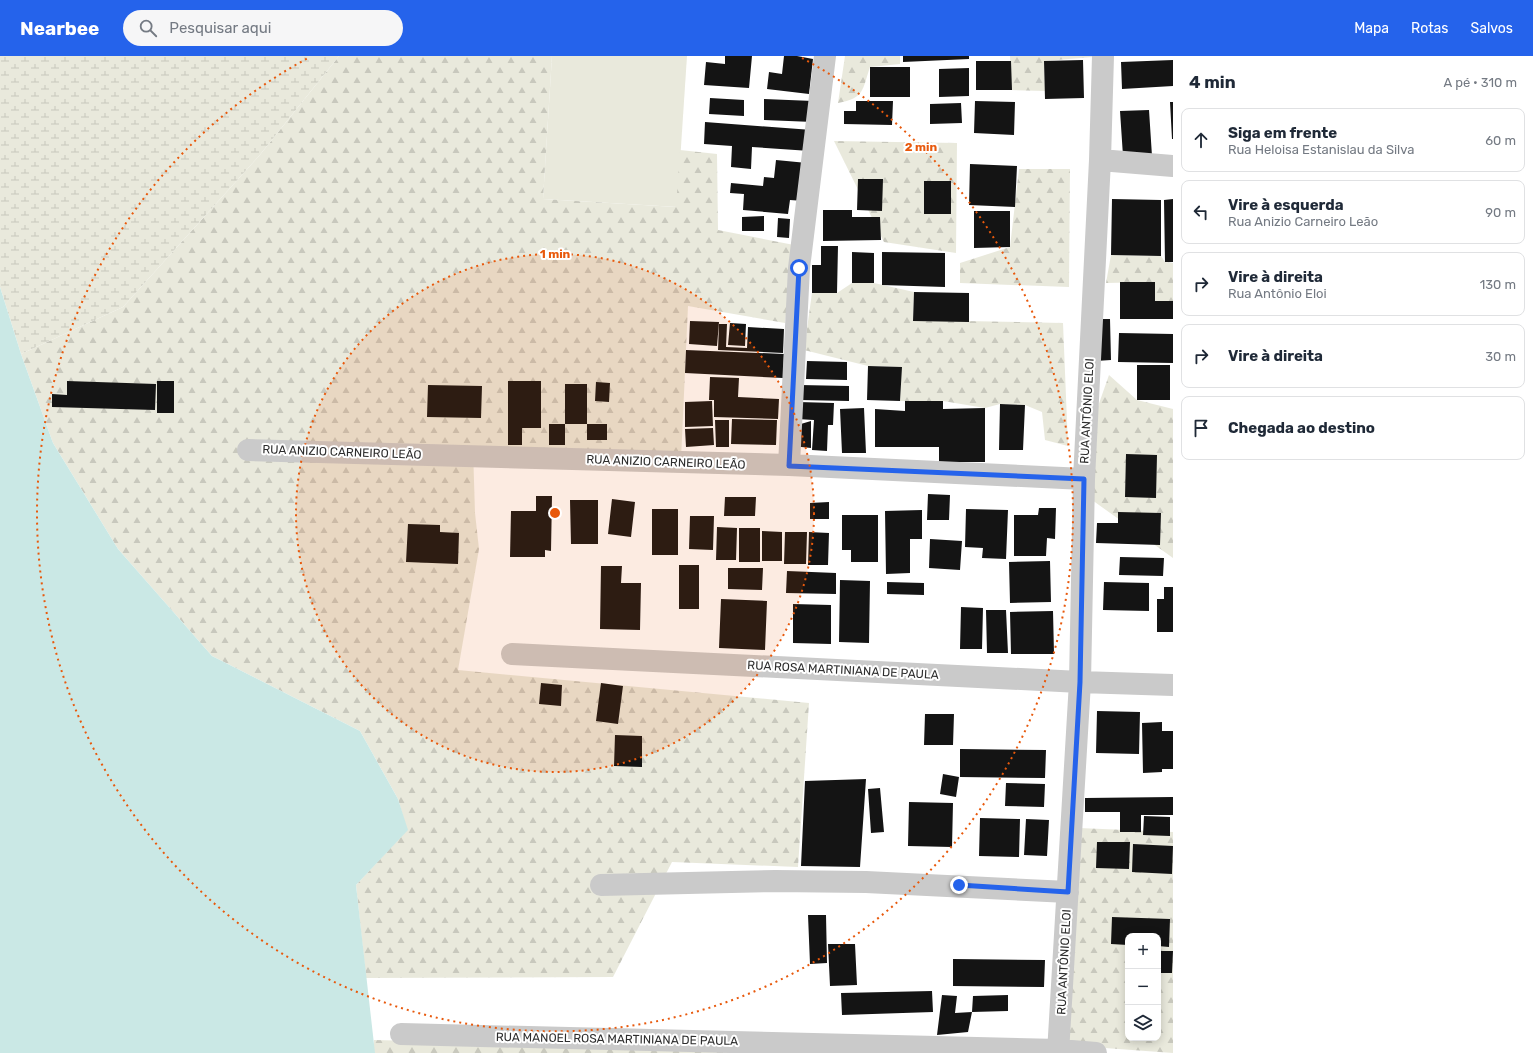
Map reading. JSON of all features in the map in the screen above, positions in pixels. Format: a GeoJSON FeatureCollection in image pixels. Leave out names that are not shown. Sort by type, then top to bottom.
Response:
{"type":"FeatureCollection","features":[{"type":"Feature","properties":{"kind":"street"},"geometry":{"type":"LineString","coordinates":[[789,466],[799,268],[825,56]]}},
{"type":"Feature","properties":{"kind":"street","name":"RUA ANTÔNIO ELOI"},"geometry":{"type":"LineString","coordinates":[[1059,1052],[1080,682],[1084,479],[1100,160],[1103,56]]}},
{"type":"Feature","properties":{"kind":"street"},"geometry":{"type":"LineString","coordinates":[[1100,160],[1173,166]]}},
{"type":"Feature","properties":{"kind":"street","name":"RUA ANIZIO CARNEIRO LEÃO"},"geometry":{"type":"LineString","coordinates":[[248,450],[789,466],[1084,479]]}},
{"type":"Feature","properties":{"kind":"street","name":"RUA ROSA MARTINIANA DE PAULA"},"geometry":{"type":"LineString","coordinates":[[512,654],[1080,682],[1173,684]]}},
{"type":"Feature","properties":{"kind":"street"},"geometry":{"type":"LineString","coordinates":[[601,885],[775,881],[866,882],[1068,892]]}},
{"type":"Feature","properties":{"kind":"street","name":"RUA MANOEL ROSA MARTINIANA DE PAULA"},"geometry":{"type":"LineString","coordinates":[[401,1034],[1096,1053]]}},
{"type":"Feature","properties":{"kind":"green space"},"geometry":{"type":"Polygon","coordinates":[[[0,56],[339,56],[259,156],[123,307],[21,354],[0,287],[0,56]]]}},
{"type":"Feature","properties":{"kind":"green space"},"geometry":{"type":"Polygon","coordinates":[[[339,56],[552,56],[543,199],[676,207],[680,150],[717,154],[718,230],[794,245],[785,323],[688,306],[681,459],[473,449],[475,513],[479,549],[458,670],[809,703],[798,867],[672,862],[613,977],[366,978],[356,885],[407,830],[398,799],[360,731],[212,656],[118,549],[53,443],[21,354],[123,307],[259,156],[339,56]]]}},
{"type":"Feature","properties":{"kind":"green space"},"geometry":{"type":"Polygon","coordinates":[[[552,56],[687,56],[677,207],[543,199],[552,56]]]}},
{"type":"Feature","properties":{"kind":"green space"},"geometry":{"type":"Polygon","coordinates":[[[845,56],[900,56],[900,64],[870,67],[861,92],[847,101],[838,103],[845,56]]]}},
{"type":"Feature","properties":{"kind":"green space"},"geometry":{"type":"Polygon","coordinates":[[[1010,56],[1093,57],[1044,61],[1045,91],[1011,90],[1010,56]]]}},
{"type":"Feature","properties":{"kind":"green space"},"geometry":{"type":"Polygon","coordinates":[[[834,141],[957,143],[956,253],[884,242],[834,141]]]}},
{"type":"Feature","properties":{"kind":"green space"},"geometry":{"type":"Polygon","coordinates":[[[1019,169],[1070,169],[1069,287],[960,283],[960,263],[1010,247],[1019,169]]]}},
{"type":"Feature","properties":{"kind":"green space"},"geometry":{"type":"Polygon","coordinates":[[[1111,255],[1161,256],[1165,262],[1173,263],[1173,301],[1155,301],[1155,282],[1106,283],[1111,255]]]}},
{"type":"Feature","properties":{"kind":"green space"},"geometry":{"type":"Polygon","coordinates":[[[852,283],[874,283],[914,292],[913,320],[1063,323],[1068,446],[1045,440],[1042,412],[1025,405],[1000,404],[985,408],[943,401],[900,401],[901,367],[868,366],[804,350],[812,293],[837,293],[852,283]]]}},
{"type":"Feature","properties":{"kind":"green space"},"geometry":{"type":"Polygon","coordinates":[[[1109,375],[1137,400],[1173,409],[1173,558],[1092,500],[1096,412],[1109,375]]]}},
{"type":"Feature","properties":{"kind":"green space"},"geometry":{"type":"Polygon","coordinates":[[[1079,828],[1173,832],[1173,1053],[1064,1045],[1079,828]]]}},
{"type":"Feature","properties":{"kind":"green space"},"geometry":{"type":"Polygon","coordinates":[[[374,1040],[917,1053],[374,1053],[374,1040]]]}},
{"type":"Feature","properties":{"kind":"water"},"geometry":{"type":"Polygon","coordinates":[[[0,287],[21,354],[53,443],[118,549],[212,656],[360,731],[398,799],[408,830],[356,885],[375,1053],[0,1053],[0,287]]]}},
{"type":"Feature","properties":{"kind":"building"},"geometry":{"type":"Polygon","coordinates":[[[725,56],[752,56],[749,88],[704,85],[706,62],[725,64],[725,56]]]}},
{"type":"Feature","properties":{"kind":"building"},"geometry":{"type":"Polygon","coordinates":[[[784,56],[797,56],[813,59],[809,94],[767,89],[769,72],[782,74],[784,56]]]}},
{"type":"Feature","properties":{"kind":"building"},"geometry":{"type":"Polygon","coordinates":[[[903,56],[969,56],[969,59],[903,62],[903,56]]]}},
{"type":"Feature","properties":{"kind":"building"},"geometry":{"type":"Polygon","coordinates":[[[1083,60],[1084,98],[1045,99],[1044,61],[1083,60]]]}},
{"type":"Feature","properties":{"kind":"building"},"geometry":{"type":"Polygon","coordinates":[[[1173,60],[1173,86],[1122,89],[1121,62],[1173,60]]]}},
{"type":"Feature","properties":{"kind":"building"},"geometry":{"type":"Polygon","coordinates":[[[976,61],[1011,61],[1012,90],[976,90],[976,61]]]}},
{"type":"Feature","properties":{"kind":"building"},"geometry":{"type":"Polygon","coordinates":[[[870,67],[910,67],[910,97],[870,97],[870,67]]]}},
{"type":"Feature","properties":{"kind":"building"},"geometry":{"type":"Polygon","coordinates":[[[969,68],[969,96],[939,97],[939,69],[969,68]]]}},
{"type":"Feature","properties":{"kind":"building"},"geometry":{"type":"Polygon","coordinates":[[[710,98],[744,100],[744,116],[709,114],[710,98]]]}},
{"type":"Feature","properties":{"kind":"building"},"geometry":{"type":"Polygon","coordinates":[[[764,99],[813,101],[813,122],[764,120],[764,99]]]}},
{"type":"Feature","properties":{"kind":"building"},"geometry":{"type":"Polygon","coordinates":[[[856,101],[893,101],[892,125],[844,124],[844,111],[856,111],[856,101]]]}},
{"type":"Feature","properties":{"kind":"building"},"geometry":{"type":"Polygon","coordinates":[[[975,101],[1015,102],[1014,135],[974,133],[975,101]]]}},
{"type":"Feature","properties":{"kind":"building"},"geometry":{"type":"Polygon","coordinates":[[[1170,102],[1173,102],[1173,139],[1172,139],[1170,102]]]}},
{"type":"Feature","properties":{"kind":"building"},"geometry":{"type":"Polygon","coordinates":[[[961,103],[962,123],[930,124],[930,104],[961,103]]]}},
{"type":"Feature","properties":{"kind":"building"},"geometry":{"type":"Polygon","coordinates":[[[1149,110],[1152,156],[1123,156],[1120,111],[1149,110]]]}},
{"type":"Feature","properties":{"kind":"building"},"geometry":{"type":"Polygon","coordinates":[[[705,122],[812,130],[810,151],[752,147],[751,169],[731,167],[732,146],[704,144],[705,122]]]}},
{"type":"Feature","properties":{"kind":"building"},"geometry":{"type":"Polygon","coordinates":[[[776,160],[807,163],[804,201],[790,200],[788,214],[743,210],[744,194],[730,193],[731,183],[763,186],[764,177],[774,178],[776,160]]]}},
{"type":"Feature","properties":{"kind":"building"},"geometry":{"type":"Polygon","coordinates":[[[970,164],[1017,166],[1015,207],[969,205],[970,164]]]}},
{"type":"Feature","properties":{"kind":"building"},"geometry":{"type":"Polygon","coordinates":[[[858,179],[883,179],[882,211],[857,210],[858,179]]]}},
{"type":"Feature","properties":{"kind":"building"},"geometry":{"type":"Polygon","coordinates":[[[924,181],[951,181],[951,214],[924,214],[924,181]]]}},
{"type":"Feature","properties":{"kind":"building"},"geometry":{"type":"Polygon","coordinates":[[[1112,199],[1161,200],[1161,256],[1111,255],[1112,199]]]}},
{"type":"Feature","properties":{"kind":"building"},"geometry":{"type":"Polygon","coordinates":[[[1173,199],[1173,262],[1165,262],[1164,200],[1173,199]]]}},
{"type":"Feature","properties":{"kind":"building"},"geometry":{"type":"Polygon","coordinates":[[[823,210],[852,210],[852,217],[880,217],[881,240],[823,241],[823,210]]]}},
{"type":"Feature","properties":{"kind":"building"},"geometry":{"type":"Polygon","coordinates":[[[974,211],[1010,211],[1010,247],[974,248],[974,211]]]}},
{"type":"Feature","properties":{"kind":"building"},"geometry":{"type":"Polygon","coordinates":[[[764,216],[764,231],[742,231],[742,217],[764,216]]]}},
{"type":"Feature","properties":{"kind":"building"},"geometry":{"type":"Polygon","coordinates":[[[778,218],[790,219],[789,238],[777,237],[778,218]]]}},
{"type":"Feature","properties":{"kind":"building"},"geometry":{"type":"Polygon","coordinates":[[[821,246],[838,246],[837,293],[812,293],[812,265],[821,265],[821,246]]]}},
{"type":"Feature","properties":{"kind":"building"},"geometry":{"type":"Polygon","coordinates":[[[852,252],[874,253],[874,283],[852,283],[852,252]]]}},
{"type":"Feature","properties":{"kind":"building"},"geometry":{"type":"Polygon","coordinates":[[[882,252],[945,253],[945,287],[882,285],[882,252]]]}},
{"type":"Feature","properties":{"kind":"building"},"geometry":{"type":"Polygon","coordinates":[[[1120,282],[1155,282],[1155,301],[1173,301],[1173,319],[1120,319],[1120,282]]]}},
{"type":"Feature","properties":{"kind":"building"},"geometry":{"type":"Polygon","coordinates":[[[914,292],[969,293],[969,322],[913,321],[914,292]]]}},
{"type":"Feature","properties":{"kind":"building"},"geometry":{"type":"Polygon","coordinates":[[[1095,319],[1110,319],[1111,360],[1096,361],[1095,319]]]}},
{"type":"Feature","properties":{"kind":"building"},"geometry":{"type":"Polygon","coordinates":[[[690,321],[719,322],[717,346],[689,344],[690,321]]]}},
{"type":"Feature","properties":{"kind":"building"},"geometry":{"type":"Polygon","coordinates":[[[730,323],[746,324],[745,346],[728,345],[730,323]]]}},
{"type":"Feature","properties":{"kind":"building"},"geometry":{"type":"Polygon","coordinates":[[[719,324],[727,324],[726,347],[747,348],[748,327],[784,329],[783,353],[718,350],[719,324]]]}},
{"type":"Feature","properties":{"kind":"building"},"geometry":{"type":"Polygon","coordinates":[[[1119,333],[1173,334],[1173,363],[1118,362],[1119,333]]]}},
{"type":"Feature","properties":{"kind":"building"},"geometry":{"type":"Polygon","coordinates":[[[686,350],[784,354],[783,378],[685,373],[686,350]]]}},
{"type":"Feature","properties":{"kind":"building"},"geometry":{"type":"Polygon","coordinates":[[[807,361],[847,362],[847,380],[806,379],[807,361]]]}},
{"type":"Feature","properties":{"kind":"building"},"geometry":{"type":"Polygon","coordinates":[[[1137,365],[1170,365],[1170,400],[1137,400],[1137,365]]]}},
{"type":"Feature","properties":{"kind":"building"},"geometry":{"type":"Polygon","coordinates":[[[868,366],[902,367],[900,401],[867,400],[868,366]]]}},
{"type":"Feature","properties":{"kind":"building"},"geometry":{"type":"Polygon","coordinates":[[[710,377],[739,378],[738,397],[779,399],[778,419],[714,417],[714,400],[709,400],[710,377]]]}},
{"type":"Feature","properties":{"kind":"building"},"geometry":{"type":"Polygon","coordinates":[[[67,381],[156,384],[155,410],[52,407],[52,394],[67,395],[67,381]]]}},
{"type":"Feature","properties":{"kind":"building"},"geometry":{"type":"Polygon","coordinates":[[[157,381],[174,381],[174,413],[157,413],[157,381]]]}},
{"type":"Feature","properties":{"kind":"building"},"geometry":{"type":"Polygon","coordinates":[[[508,381],[541,381],[541,428],[522,428],[522,445],[508,445],[508,381]]]}},
{"type":"Feature","properties":{"kind":"building"},"geometry":{"type":"Polygon","coordinates":[[[596,382],[610,383],[609,402],[595,401],[596,382]]]}},
{"type":"Feature","properties":{"kind":"building"},"geometry":{"type":"Polygon","coordinates":[[[565,384],[587,384],[587,424],[565,424],[565,384]]]}},
{"type":"Feature","properties":{"kind":"building"},"geometry":{"type":"Polygon","coordinates":[[[428,385],[482,386],[481,418],[427,417],[428,385]]]}},
{"type":"Feature","properties":{"kind":"building"},"geometry":{"type":"Polygon","coordinates":[[[800,385],[849,386],[849,401],[800,400],[800,385]]]}},
{"type":"Feature","properties":{"kind":"building"},"geometry":{"type":"Polygon","coordinates":[[[712,401],[713,426],[685,427],[685,402],[712,401]]]}},
{"type":"Feature","properties":{"kind":"building"},"geometry":{"type":"Polygon","coordinates":[[[905,401],[943,401],[943,409],[985,408],[985,462],[939,462],[939,447],[875,447],[875,409],[905,411],[905,401]]]}},
{"type":"Feature","properties":{"kind":"building"},"geometry":{"type":"Polygon","coordinates":[[[798,402],[834,403],[833,425],[828,425],[827,451],[812,450],[814,420],[797,419],[798,402]]]}},
{"type":"Feature","properties":{"kind":"building"},"geometry":{"type":"Polygon","coordinates":[[[1000,404],[1025,405],[1023,450],[999,450],[1000,404]]]}},
{"type":"Feature","properties":{"kind":"building"},"geometry":{"type":"Polygon","coordinates":[[[864,408],[866,453],[842,453],[840,409],[864,408]]]}},
{"type":"Feature","properties":{"kind":"building"},"geometry":{"type":"Polygon","coordinates":[[[732,419],[777,420],[776,445],[731,444],[732,419]]]}},
{"type":"Feature","properties":{"kind":"building"},"geometry":{"type":"Polygon","coordinates":[[[715,420],[729,420],[729,447],[716,447],[715,420]]]}},
{"type":"Feature","properties":{"kind":"building"},"geometry":{"type":"Polygon","coordinates":[[[811,421],[811,448],[792,446],[794,426],[811,421]]]}},
{"type":"Feature","properties":{"kind":"building"},"geometry":{"type":"Polygon","coordinates":[[[549,424],[565,424],[565,445],[549,445],[549,424]]]}},
{"type":"Feature","properties":{"kind":"building"},"geometry":{"type":"Polygon","coordinates":[[[587,424],[607,424],[607,440],[587,440],[587,424]]]}},
{"type":"Feature","properties":{"kind":"building"},"geometry":{"type":"Polygon","coordinates":[[[713,428],[714,445],[686,447],[685,429],[713,428]]]}},
{"type":"Feature","properties":{"kind":"building"},"geometry":{"type":"Polygon","coordinates":[[[1126,454],[1157,455],[1156,498],[1125,497],[1126,454]]]}},
{"type":"Feature","properties":{"kind":"building"},"geometry":{"type":"Polygon","coordinates":[[[928,494],[950,495],[949,520],[927,520],[928,494]]]}},
{"type":"Feature","properties":{"kind":"building"},"geometry":{"type":"Polygon","coordinates":[[[536,496],[552,496],[551,551],[545,550],[545,557],[510,557],[511,511],[536,511],[536,496]]]}},
{"type":"Feature","properties":{"kind":"building"},"geometry":{"type":"Polygon","coordinates":[[[725,497],[756,497],[755,516],[724,516],[725,497]]]}},
{"type":"Feature","properties":{"kind":"building"},"geometry":{"type":"Polygon","coordinates":[[[612,499],[635,502],[631,537],[608,534],[612,499]]]}},
{"type":"Feature","properties":{"kind":"building"},"geometry":{"type":"Polygon","coordinates":[[[570,500],[598,500],[598,544],[571,544],[570,500]]]}},
{"type":"Feature","properties":{"kind":"building"},"geometry":{"type":"Polygon","coordinates":[[[829,502],[829,519],[810,519],[810,503],[829,502]]]}},
{"type":"Feature","properties":{"kind":"building"},"geometry":{"type":"Polygon","coordinates":[[[1039,508],[1056,508],[1055,539],[1047,538],[1046,556],[1014,556],[1014,515],[1038,515],[1039,508]]]}},
{"type":"Feature","properties":{"kind":"building"},"geometry":{"type":"Polygon","coordinates":[[[652,509],[678,509],[678,555],[652,555],[652,509]]]}},
{"type":"Feature","properties":{"kind":"building"},"geometry":{"type":"Polygon","coordinates":[[[966,509],[1008,510],[1006,559],[982,558],[983,548],[965,547],[966,509]]]}},
{"type":"Feature","properties":{"kind":"building"},"geometry":{"type":"Polygon","coordinates":[[[922,510],[922,539],[910,539],[910,573],[886,574],[885,511],[922,510]]]}},
{"type":"Feature","properties":{"kind":"building"},"geometry":{"type":"Polygon","coordinates":[[[1118,512],[1161,513],[1160,545],[1096,543],[1097,523],[1118,523],[1118,512]]]}},
{"type":"Feature","properties":{"kind":"building"},"geometry":{"type":"Polygon","coordinates":[[[842,515],[878,515],[878,562],[851,562],[851,550],[842,550],[842,515]]]}},
{"type":"Feature","properties":{"kind":"building"},"geometry":{"type":"Polygon","coordinates":[[[690,516],[714,516],[713,550],[689,549],[690,516]]]}},
{"type":"Feature","properties":{"kind":"building"},"geometry":{"type":"Polygon","coordinates":[[[408,524],[440,525],[440,532],[459,533],[458,564],[406,562],[408,524]]]}},
{"type":"Feature","properties":{"kind":"building"},"geometry":{"type":"Polygon","coordinates":[[[717,527],[737,528],[736,560],[716,560],[717,527]]]}},
{"type":"Feature","properties":{"kind":"building"},"geometry":{"type":"Polygon","coordinates":[[[739,528],[760,528],[760,562],[739,562],[739,528]]]}},
{"type":"Feature","properties":{"kind":"building"},"geometry":{"type":"Polygon","coordinates":[[[762,531],[782,532],[782,561],[762,561],[762,531]]]}},
{"type":"Feature","properties":{"kind":"building"},"geometry":{"type":"Polygon","coordinates":[[[785,532],[807,532],[806,564],[784,564],[785,532]]]}},
{"type":"Feature","properties":{"kind":"building"},"geometry":{"type":"Polygon","coordinates":[[[809,532],[829,533],[828,565],[808,565],[809,532]]]}},
{"type":"Feature","properties":{"kind":"building"},"geometry":{"type":"Polygon","coordinates":[[[930,539],[962,541],[960,570],[929,568],[930,539]]]}},
{"type":"Feature","properties":{"kind":"building"},"geometry":{"type":"Polygon","coordinates":[[[1120,557],[1164,558],[1163,576],[1119,575],[1120,557]]]}},
{"type":"Feature","properties":{"kind":"building"},"geometry":{"type":"Polygon","coordinates":[[[1050,561],[1051,602],[1010,603],[1009,562],[1050,561]]]}},
{"type":"Feature","properties":{"kind":"building"},"geometry":{"type":"Polygon","coordinates":[[[679,565],[699,565],[699,609],[679,609],[679,565]]]}},
{"type":"Feature","properties":{"kind":"building"},"geometry":{"type":"Polygon","coordinates":[[[601,566],[622,566],[621,583],[641,583],[640,630],[600,629],[601,566]]]}},
{"type":"Feature","properties":{"kind":"building"},"geometry":{"type":"Polygon","coordinates":[[[728,568],[763,568],[762,590],[728,589],[728,568]]]}},
{"type":"Feature","properties":{"kind":"building"},"geometry":{"type":"Polygon","coordinates":[[[787,571],[836,573],[836,594],[786,593],[787,571]]]}},
{"type":"Feature","properties":{"kind":"building"},"geometry":{"type":"Polygon","coordinates":[[[840,580],[870,581],[869,643],[839,642],[840,580]]]}},
{"type":"Feature","properties":{"kind":"building"},"geometry":{"type":"Polygon","coordinates":[[[887,582],[924,583],[924,595],[887,594],[887,582]]]}},
{"type":"Feature","properties":{"kind":"building"},"geometry":{"type":"Polygon","coordinates":[[[1104,582],[1149,583],[1149,611],[1103,610],[1104,582]]]}},
{"type":"Feature","properties":{"kind":"building"},"geometry":{"type":"Polygon","coordinates":[[[1164,587],[1173,587],[1173,632],[1157,632],[1157,599],[1164,599],[1164,587]]]}},
{"type":"Feature","properties":{"kind":"building"},"geometry":{"type":"Polygon","coordinates":[[[721,599],[767,601],[765,650],[719,648],[721,599]]]}},
{"type":"Feature","properties":{"kind":"building"},"geometry":{"type":"Polygon","coordinates":[[[793,604],[831,605],[831,644],[793,643],[793,604]]]}},
{"type":"Feature","properties":{"kind":"building"},"geometry":{"type":"Polygon","coordinates":[[[961,607],[983,608],[982,649],[960,649],[961,607]]]}},
{"type":"Feature","properties":{"kind":"building"},"geometry":{"type":"Polygon","coordinates":[[[986,610],[1006,610],[1008,653],[987,653],[986,610]]]}},
{"type":"Feature","properties":{"kind":"building"},"geometry":{"type":"Polygon","coordinates":[[[1053,611],[1054,654],[1011,654],[1010,612],[1053,611]]]}},
{"type":"Feature","properties":{"kind":"building"},"geometry":{"type":"Polygon","coordinates":[[[541,683],[562,685],[561,706],[539,704],[541,683]]]}},
{"type":"Feature","properties":{"kind":"building"},"geometry":{"type":"Polygon","coordinates":[[[601,683],[623,686],[618,724],[596,721],[601,683]]]}},
{"type":"Feature","properties":{"kind":"building"},"geometry":{"type":"Polygon","coordinates":[[[1097,711],[1140,712],[1139,754],[1096,753],[1097,711]]]}},
{"type":"Feature","properties":{"kind":"building"},"geometry":{"type":"Polygon","coordinates":[[[925,714],[954,714],[953,745],[924,745],[925,714]]]}},
{"type":"Feature","properties":{"kind":"building"},"geometry":{"type":"Polygon","coordinates":[[[1162,722],[1162,731],[1173,731],[1173,769],[1162,769],[1162,772],[1143,773],[1142,723],[1162,722]]]}},
{"type":"Feature","properties":{"kind":"building"},"geometry":{"type":"Polygon","coordinates":[[[615,735],[642,736],[642,767],[614,766],[615,735]]]}},
{"type":"Feature","properties":{"kind":"building"},"geometry":{"type":"Polygon","coordinates":[[[960,749],[1046,750],[1045,778],[960,777],[960,749]]]}},
{"type":"Feature","properties":{"kind":"building"},"geometry":{"type":"Polygon","coordinates":[[[943,774],[959,777],[956,797],[940,794],[943,774]]]}},
{"type":"Feature","properties":{"kind":"building"},"geometry":{"type":"Polygon","coordinates":[[[866,779],[860,867],[801,866],[805,781],[866,779]]]}},
{"type":"Feature","properties":{"kind":"building"},"geometry":{"type":"Polygon","coordinates":[[[1006,783],[1045,784],[1044,807],[1005,806],[1006,783]]]}},
{"type":"Feature","properties":{"kind":"building"},"geometry":{"type":"Polygon","coordinates":[[[880,788],[884,832],[871,833],[868,789],[880,788]]]}},
{"type":"Feature","properties":{"kind":"building"},"geometry":{"type":"Polygon","coordinates":[[[1173,797],[1173,815],[1141,815],[1141,832],[1120,832],[1120,812],[1085,812],[1085,798],[1173,797]]]}},
{"type":"Feature","properties":{"kind":"building"},"geometry":{"type":"Polygon","coordinates":[[[909,802],[953,803],[952,847],[908,846],[909,802]]]}},
{"type":"Feature","properties":{"kind":"building"},"geometry":{"type":"Polygon","coordinates":[[[1144,816],[1170,817],[1170,836],[1143,835],[1144,816]]]}},
{"type":"Feature","properties":{"kind":"building"},"geometry":{"type":"Polygon","coordinates":[[[980,818],[1020,819],[1019,857],[979,856],[980,818]]]}},
{"type":"Feature","properties":{"kind":"building"},"geometry":{"type":"Polygon","coordinates":[[[1026,819],[1049,820],[1047,856],[1024,855],[1026,819]]]}},
{"type":"Feature","properties":{"kind":"building"},"geometry":{"type":"Polygon","coordinates":[[[1097,842],[1130,842],[1129,869],[1096,868],[1097,842]]]}},
{"type":"Feature","properties":{"kind":"building"},"geometry":{"type":"Polygon","coordinates":[[[1133,844],[1173,846],[1172,874],[1132,872],[1133,844]]]}},
{"type":"Feature","properties":{"kind":"building"},"geometry":{"type":"Polygon","coordinates":[[[808,915],[826,915],[827,963],[810,964],[808,915]]]}},
{"type":"Feature","properties":{"kind":"building"},"geometry":{"type":"Polygon","coordinates":[[[1112,917],[1170,919],[1169,947],[1161,946],[1161,933],[1125,933],[1125,945],[1111,944],[1112,917]]]}},
{"type":"Feature","properties":{"kind":"building"},"geometry":{"type":"Polygon","coordinates":[[[828,944],[855,944],[857,985],[830,986],[828,944]]]}},
{"type":"Feature","properties":{"kind":"building"},"geometry":{"type":"Polygon","coordinates":[[[1161,951],[1173,951],[1172,973],[1161,973],[1161,951]]]}},
{"type":"Feature","properties":{"kind":"building"},"geometry":{"type":"Polygon","coordinates":[[[953,959],[1045,960],[1044,987],[953,986],[953,959]]]}},
{"type":"Feature","properties":{"kind":"building"},"geometry":{"type":"Polygon","coordinates":[[[932,991],[933,1012],[842,1015],[841,993],[932,991]]]}},
{"type":"Feature","properties":{"kind":"building"},"geometry":{"type":"Polygon","coordinates":[[[942,995],[957,996],[955,1013],[972,1012],[968,1032],[937,1035],[942,995]]]}},
{"type":"Feature","properties":{"kind":"building"},"geometry":{"type":"Polygon","coordinates":[[[1008,995],[1008,1011],[972,1012],[973,996],[1008,995]]]}},
{"type":"Feature","properties":{"kind":"route"},"geometry":{"type":"LineString","coordinates":[[799,268],[790,422],[789,466],[1084,479],[1080,682],[1068,892],[959,885]]}}]}
